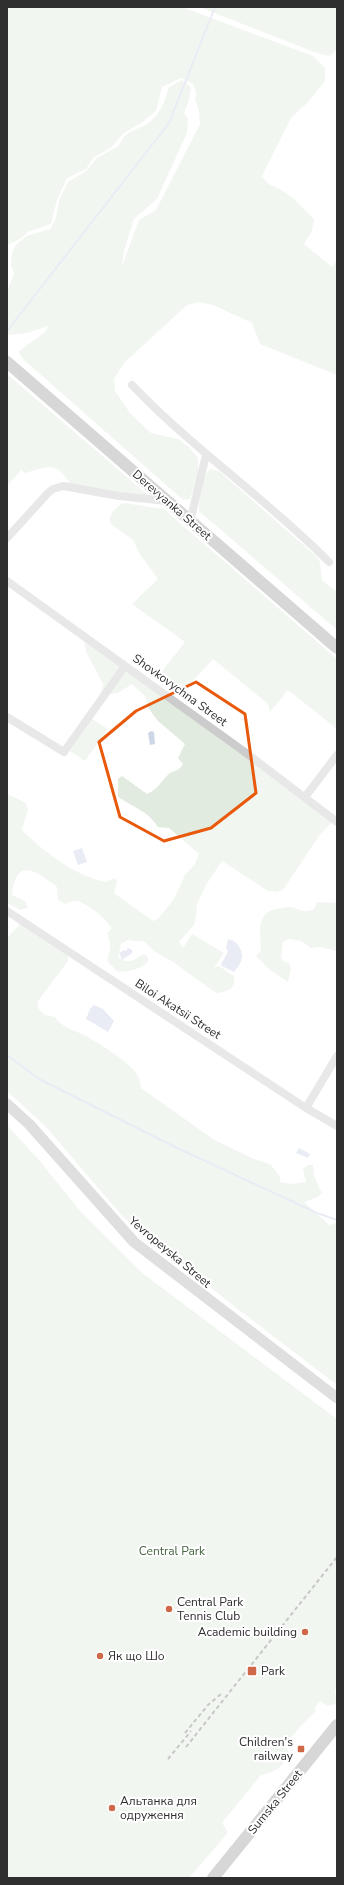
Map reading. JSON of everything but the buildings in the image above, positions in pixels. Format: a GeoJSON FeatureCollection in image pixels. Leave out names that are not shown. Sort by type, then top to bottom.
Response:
{"type":"FeatureCollection","features":[{"type":"Feature","properties":{"kind":"main road","name":"Derevyanka Street"},"geometry":{"type":"LineString","coordinates":[[7,362],[337,648]]}},
{"type":"Feature","properties":{"kind":"main road","name":"Yevropeyska Street"},"geometry":{"type":"LineString","coordinates":[[7,1104],[29,1124],[134,1242],[337,1398]]}},
{"type":"Feature","properties":{"kind":"main road","name":"Sumska Street"},"geometry":{"type":"LineString","coordinates":[[213,1878],[337,1725]]}},
{"type":"Feature","properties":{"kind":"street"},"geometry":{"type":"LineString","coordinates":[[132,385],[206,455],[310,543],[329,562]]}},
{"type":"Feature","properties":{"kind":"street"},"geometry":{"type":"LineString","coordinates":[[190,522],[206,455]]}},
{"type":"Feature","properties":{"kind":"street"},"geometry":{"type":"LineString","coordinates":[[7,538],[48,493],[53,489],[63,486],[119,496],[167,501]]}},
{"type":"Feature","properties":{"kind":"street","name":"Shovkovychna Street"},"geometry":{"type":"LineString","coordinates":[[7,581],[305,797],[337,822]]}},
{"type":"Feature","properties":{"kind":"street"},"geometry":{"type":"LineString","coordinates":[[7,717],[64,752],[125,666]]}},
{"type":"Feature","properties":{"kind":"street"},"geometry":{"type":"LineString","coordinates":[[305,797],[337,755]]}},
{"type":"Feature","properties":{"kind":"street","name":"Biloi Akatsii Street"},"geometry":{"type":"LineString","coordinates":[[7,911],[306,1108],[337,1126]]}},
{"type":"Feature","properties":{"kind":"street"},"geometry":{"type":"LineString","coordinates":[[306,1108],[337,1056]]}},
{"type":"Feature","properties":{"kind":"highlighted area"},"geometry":{"type":"Polygon","coordinates":[[[196,682],[245,714],[256,793],[211,828],[164,841],[120,817],[99,742],[136,711],[196,682]]]}},
{"type":"Feature","properties":{"kind":"green space"},"geometry":{"type":"Polygon","coordinates":[[[7,7],[182,7],[313,56],[325,68],[325,81],[308,102],[291,118],[262,176],[268,184],[278,188],[295,200],[314,219],[312,231],[304,244],[332,267],[337,260],[337,375],[260,344],[252,323],[213,305],[199,302],[187,305],[124,363],[114,379],[115,391],[130,413],[151,433],[178,439],[189,447],[198,458],[198,476],[190,499],[183,500],[24,360],[18,352],[45,332],[48,326],[27,333],[7,335],[7,292],[14,273],[11,265],[12,253],[15,246],[26,236],[50,229],[56,218],[59,200],[68,182],[86,171],[98,157],[119,146],[124,137],[128,134],[152,120],[161,107],[169,87],[182,80],[191,87],[189,100],[184,113],[188,119],[187,133],[157,199],[134,219],[124,251],[122,266],[139,220],[156,210],[200,124],[199,111],[195,100],[196,92],[193,84],[181,78],[162,87],[156,111],[141,123],[123,134],[111,148],[94,157],[86,169],[67,178],[57,200],[51,224],[28,232],[20,239],[7,245],[7,7]]]}},
{"type":"Feature","properties":{"kind":"green space"},"geometry":{"type":"Polygon","coordinates":[[[199,7],[337,7],[337,49],[330,56],[317,53],[199,7]]]}},
{"type":"Feature","properties":{"kind":"green space"},"geometry":{"type":"Polygon","coordinates":[[[7,374],[149,496],[147,497],[71,485],[61,472],[52,467],[25,473],[21,470],[7,486],[7,374]]]}},
{"type":"Feature","properties":{"kind":"green space"},"geometry":{"type":"Polygon","coordinates":[[[211,469],[219,471],[316,556],[320,562],[322,580],[337,592],[337,630],[199,511],[202,483],[207,473],[211,469]]]}},
{"type":"Feature","properties":{"kind":"green space"},"geometry":{"type":"Polygon","coordinates":[[[124,503],[164,509],[337,659],[337,729],[288,690],[270,712],[268,704],[213,659],[192,682],[182,688],[156,679],[185,642],[132,604],[158,579],[139,553],[133,540],[112,525],[109,520],[111,514],[124,503]]]}},
{"type":"Feature","properties":{"kind":"green space"},"geometry":{"type":"Polygon","coordinates":[[[84,639],[332,822],[319,836],[283,890],[276,892],[268,891],[222,861],[206,885],[197,904],[194,925],[179,942],[183,948],[192,934],[224,953],[214,968],[219,966],[234,976],[235,980],[233,987],[227,991],[216,993],[173,962],[154,951],[145,942],[128,940],[121,944],[118,957],[126,961],[131,961],[144,954],[148,957],[148,962],[133,970],[117,971],[107,961],[110,947],[107,933],[112,928],[90,907],[79,902],[74,901],[65,904],[58,900],[57,887],[35,872],[28,870],[22,871],[14,883],[12,895],[25,901],[28,908],[20,910],[7,903],[7,794],[26,803],[28,810],[22,830],[40,847],[72,869],[94,879],[106,882],[115,878],[117,882],[114,893],[153,921],[159,918],[174,899],[185,875],[195,864],[199,854],[169,828],[158,827],[145,813],[118,797],[118,779],[122,776],[147,794],[158,787],[170,773],[181,768],[183,764],[178,758],[185,744],[158,721],[147,706],[146,697],[132,684],[118,693],[100,696],[103,684],[86,652],[84,639]]]}},
{"type":"Feature","properties":{"kind":"green space"},"geometry":{"type":"Polygon","coordinates":[[[92,719],[108,729],[85,761],[70,751],[92,719]]]}},
{"type":"Feature","properties":{"kind":"green space"},"geometry":{"type":"Polygon","coordinates":[[[317,902],[337,903],[337,951],[320,947],[311,948],[301,941],[289,939],[283,942],[281,958],[285,962],[289,963],[291,969],[288,982],[270,970],[256,956],[261,950],[260,930],[262,919],[270,911],[284,908],[290,907],[303,911],[314,909],[317,902]]]}},
{"type":"Feature","properties":{"kind":"green space"},"geometry":{"type":"Polygon","coordinates":[[[21,923],[68,956],[68,961],[38,1001],[38,1008],[45,1015],[55,1017],[61,1024],[86,1036],[114,1054],[128,1065],[139,1077],[141,1088],[213,1139],[254,1159],[270,1164],[280,1176],[280,1182],[292,1184],[306,1182],[303,1169],[308,1165],[313,1165],[314,1176],[322,1193],[318,1197],[304,1202],[329,1225],[336,1223],[337,1220],[337,1385],[235,1307],[123,1217],[46,1127],[7,1091],[7,938],[21,923]]]}},
{"type":"Feature","properties":{"kind":"green space","name":"Central Park"},"geometry":{"type":"Polygon","coordinates":[[[7,1125],[39,1160],[81,1212],[141,1272],[337,1419],[336,1704],[328,1706],[320,1701],[314,1709],[316,1711],[285,1745],[289,1752],[285,1761],[275,1771],[261,1775],[222,1823],[228,1832],[189,1878],[7,1878],[7,1125]]]}},
{"type":"Feature","properties":{"kind":"water"},"geometry":{"type":"Polygon","coordinates":[[[151,731],[154,732],[155,744],[150,745],[148,733],[151,731]]]}},
{"type":"Feature","properties":{"kind":"water"},"geometry":{"type":"Polygon","coordinates":[[[82,848],[87,862],[78,865],[73,851],[82,848]]]}},
{"type":"Feature","properties":{"kind":"water"},"geometry":{"type":"Polygon","coordinates":[[[228,939],[237,944],[242,954],[239,965],[234,972],[221,964],[228,952],[226,948],[228,939]]]}},
{"type":"Feature","properties":{"kind":"water"},"geometry":{"type":"Polygon","coordinates":[[[128,948],[132,950],[132,953],[122,960],[119,953],[124,950],[126,951],[128,948]]]}},
{"type":"Feature","properties":{"kind":"water"},"geometry":{"type":"Polygon","coordinates":[[[94,1005],[103,1009],[114,1021],[108,1032],[86,1019],[90,1009],[94,1005]]]}},
{"type":"Feature","properties":{"kind":"water"},"geometry":{"type":"Polygon","coordinates":[[[299,1148],[310,1154],[308,1158],[296,1153],[299,1148]]]}},
{"type":"Feature","properties":{"kind":"waterway"},"geometry":{"type":"LineString","coordinates":[[7,331],[169,123],[215,7]]}},
{"type":"Feature","properties":{"kind":"waterway"},"geometry":{"type":"LineString","coordinates":[[7,1055],[39,1079],[173,1146],[317,1213],[337,1220]]}},
{"type":"Feature","properties":{"kind":"railway"},"geometry":{"type":"LineString","coordinates":[[186,1747],[337,1557]]}},
{"type":"Feature","properties":{"kind":"railway"},"geometry":{"type":"LineString","coordinates":[[185,1733],[208,1705],[221,1694]]}},
{"type":"Feature","properties":{"kind":"railway"},"geometry":{"type":"LineString","coordinates":[[168,1759],[191,1731]]}},
{"type":"Feature","properties":{"kind":"place","name":"Central Park Tennis Club"},"geometry":{"type":"Point","coordinates":[169,1609]}},
{"type":"Feature","properties":{"kind":"place","name":"Academic building"},"geometry":{"type":"Point","coordinates":[305,1632]}},
{"type":"Feature","properties":{"kind":"place","name":"Як що Шо"},"geometry":{"type":"Point","coordinates":[100,1656]}},
{"type":"Feature","properties":{"kind":"place","name":"Park"},"geometry":{"type":"Point","coordinates":[252,1671]}},
{"type":"Feature","properties":{"kind":"place","name":"Children's railway"},"geometry":{"type":"Point","coordinates":[301,1749]}},
{"type":"Feature","properties":{"kind":"place","name":"Альтанка для одруження"},"geometry":{"type":"Point","coordinates":[112,1808]}}]}
